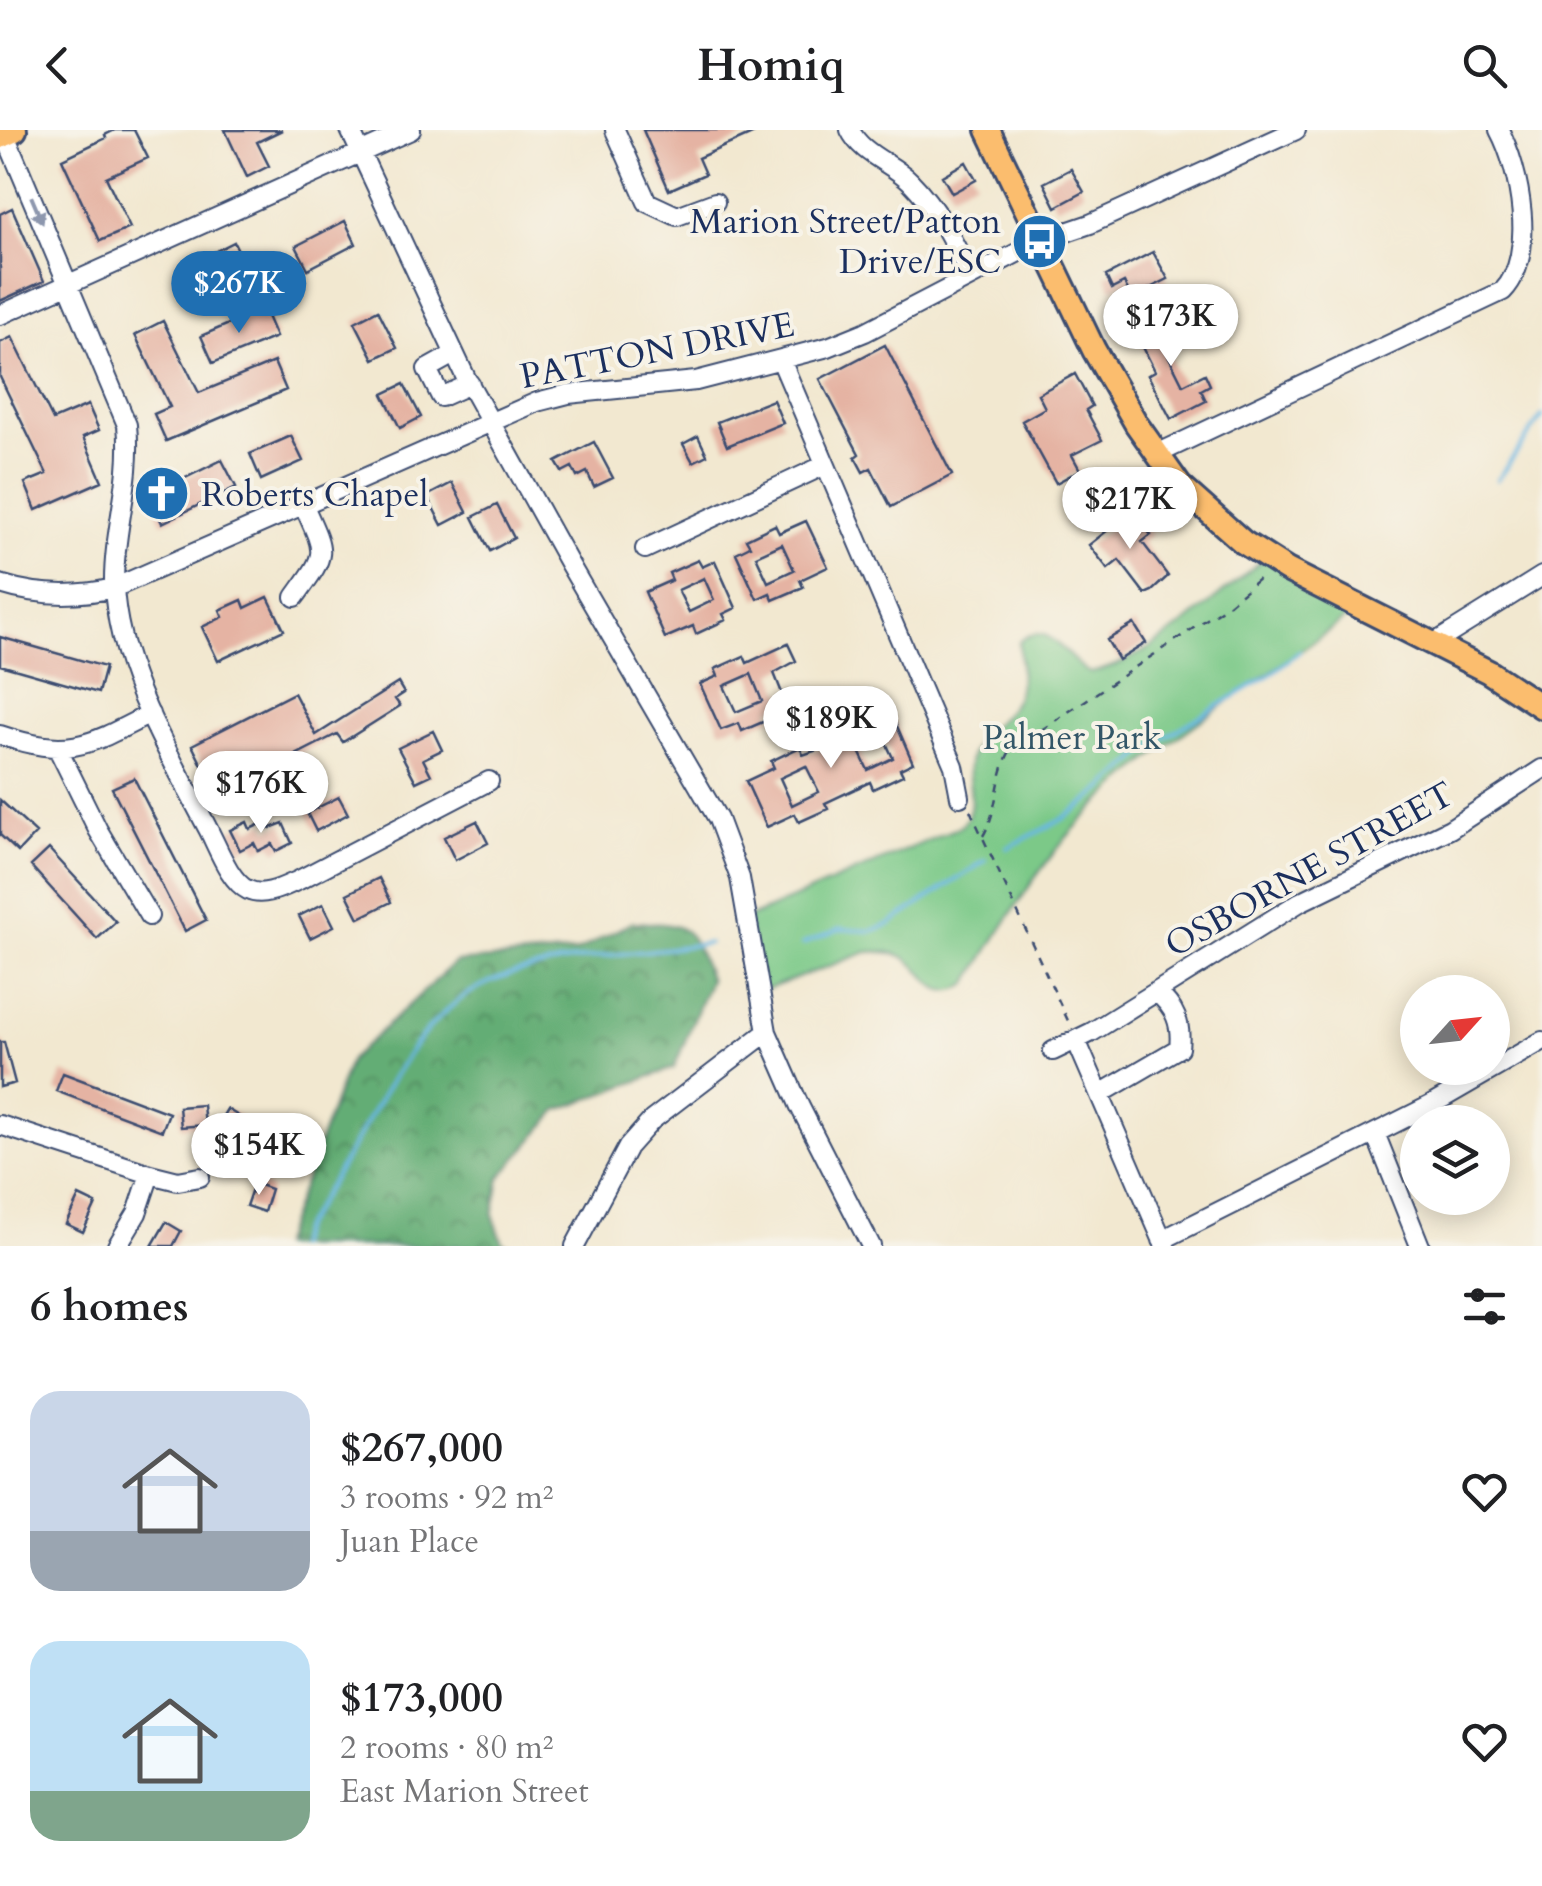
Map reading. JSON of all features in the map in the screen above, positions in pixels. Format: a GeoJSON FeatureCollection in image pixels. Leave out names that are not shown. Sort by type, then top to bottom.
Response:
{"type":"FeatureCollection","features":[{"type":"Feature","properties":{"kind":"main road"},"geometry":{"type":"LineString","coordinates":[[988,130],[1094,350],[1180,486],[1242,542],[1277,564],[1489,672],[1542,707]]}},
{"type":"Feature","properties":{"kind":"street"},"geometry":{"type":"LineString","coordinates":[[350,130],[454,354],[570,565],[696,777],[735,860],[768,1032],[800,1106],[871,1246]]}},
{"type":"Feature","properties":{"kind":"street"},"geometry":{"type":"LineString","coordinates":[[0,315],[411,130]]}},
{"type":"Feature","properties":{"kind":"street"},"geometry":{"type":"LineString","coordinates":[[616,130],[648,202],[678,216],[715,202]]}},
{"type":"Feature","properties":{"kind":"street"},"geometry":{"type":"LineString","coordinates":[[850,130],[865,150],[886,160],[914,185],[944,225],[970,276]]}},
{"type":"Feature","properties":{"kind":"street","name":"PATTON DRIVE"},"geometry":{"type":"LineString","coordinates":[[0,584],[26,592],[66,594],[114,588],[490,421],[568,394],[696,380],[781,360],[865,332],[1040,241],[1090,224],[1296,130]]}},
{"type":"Feature","properties":{"kind":"street"},"geometry":{"type":"LineString","coordinates":[[1157,454],[1503,291],[1514,274],[1522,232],[1512,162],[1499,130]]}},
{"type":"Feature","properties":{"kind":"street"},"geometry":{"type":"LineString","coordinates":[[6,133],[126,425],[128,476],[114,588],[130,660],[150,714],[228,867],[244,888],[253,892],[272,891],[488,781]]}},
{"type":"Feature","properties":{"kind":"street"},"geometry":{"type":"LineString","coordinates":[[454,354],[427,369],[441,396],[470,384]]}},
{"type":"Feature","properties":{"kind":"street"},"geometry":{"type":"LineString","coordinates":[[781,360],[954,766],[960,797]]}},
{"type":"Feature","properties":{"kind":"street"},"geometry":{"type":"LineString","coordinates":[[645,549],[825,465]]}},
{"type":"Feature","properties":{"kind":"street"},"geometry":{"type":"LineString","coordinates":[[295,597],[323,551],[304,506]]}},
{"type":"Feature","properties":{"kind":"street"},"geometry":{"type":"LineString","coordinates":[[1433,644],[1542,576]]}},
{"type":"Feature","properties":{"kind":"street"},"geometry":{"type":"LineString","coordinates":[[0,734],[30,745],[58,749],[85,744],[150,714]]}},
{"type":"Feature","properties":{"kind":"street"},"geometry":{"type":"LineString","coordinates":[[58,749],[98,830],[149,916]]}},
{"type":"Feature","properties":{"kind":"street","name":"OSBORNE STREET"},"geometry":{"type":"LineString","coordinates":[[1053,1051],[1300,902],[1450,829],[1542,769]]}},
{"type":"Feature","properties":{"kind":"street"},"geometry":{"type":"LineString","coordinates":[[1100,1094],[1179,1048],[1181,1030],[1176,1016],[1170,1003],[1156,992]]}},
{"type":"Feature","properties":{"kind":"street"},"geometry":{"type":"LineString","coordinates":[[575,1246],[613,1172],[640,1133],[768,1032]]}},
{"type":"Feature","properties":{"kind":"street"},"geometry":{"type":"LineString","coordinates":[[1076,1040],[1164,1243],[1542,1041]]}},
{"type":"Feature","properties":{"kind":"street"},"geometry":{"type":"LineString","coordinates":[[0,1124],[150,1174],[178,1181],[200,1176]]}},
{"type":"Feature","properties":{"kind":"street"},"geometry":{"type":"LineString","coordinates":[[1375,1132],[1420,1246]]}},
{"type":"Feature","properties":{"kind":"street"},"geometry":{"type":"LineString","coordinates":[[117,1246],[137,1213],[150,1174]]}},
{"type":"Feature","properties":{"kind":"path"},"geometry":{"type":"LineString","coordinates":[[983,836],[993,811],[1003,762],[1010,751],[1225,607],[1277,564]]}},
{"type":"Feature","properties":{"kind":"path"},"geometry":{"type":"LineString","coordinates":[[960,797],[983,836],[1076,1040]]}},
{"type":"Feature","properties":{"kind":"green space","name":"Palmer Park"},"geometry":{"type":"Polygon","coordinates":[[[1266,557],[1360,607],[1159,751],[1097,805],[1042,868],[967,985],[956,990],[940,989],[903,956],[867,952],[759,992],[748,918],[960,827],[967,819],[971,800],[969,762],[980,738],[1008,710],[1019,690],[1019,642],[1030,635],[1048,637],[1090,673],[1114,666],[1183,625],[1266,557]]]}},
{"type":"Feature","properties":{"kind":"green space"},"geometry":{"type":"Polygon","coordinates":[[[632,922],[678,927],[686,932],[710,980],[674,1068],[558,1110],[500,1178],[493,1215],[503,1243],[510,1246],[280,1246],[350,1060],[455,962],[576,952],[632,922]]]}},
{"type":"Feature","properties":{"kind":"building"},"geometry":{"type":"Polygon","coordinates":[[[115,130],[134,130],[148,158],[106,177],[130,228],[100,241],[62,159],[115,130]]]}},
{"type":"Feature","properties":{"kind":"building"},"geometry":{"type":"Polygon","coordinates":[[[225,130],[282,130],[257,142],[269,166],[247,177],[225,130]]]}},
{"type":"Feature","properties":{"kind":"building"},"geometry":{"type":"Polygon","coordinates":[[[643,130],[761,130],[698,158],[705,174],[669,190],[643,130]]]}},
{"type":"Feature","properties":{"kind":"building"},"geometry":{"type":"Polygon","coordinates":[[[966,162],[976,180],[952,193],[942,176],[966,162]]]}},
{"type":"Feature","properties":{"kind":"building"},"geometry":{"type":"Polygon","coordinates":[[[1071,169],[1084,192],[1056,207],[1044,183],[1071,169]]]}},
{"type":"Feature","properties":{"kind":"building"},"geometry":{"type":"Polygon","coordinates":[[[12,208],[44,281],[0,301],[0,214],[12,208]]]}},
{"type":"Feature","properties":{"kind":"building"},"geometry":{"type":"Polygon","coordinates":[[[345,221],[356,244],[308,269],[296,246],[345,221]]]}},
{"type":"Feature","properties":{"kind":"building"},"geometry":{"type":"Polygon","coordinates":[[[234,242],[247,268],[197,294],[184,267],[234,242]]]}},
{"type":"Feature","properties":{"kind":"building"},"geometry":{"type":"Polygon","coordinates":[[[1153,252],[1168,279],[1132,297],[1124,283],[1112,289],[1106,276],[1153,252]]]}},
{"type":"Feature","properties":{"kind":"building"},"geometry":{"type":"Polygon","coordinates":[[[264,309],[276,337],[213,363],[201,336],[264,309]]]}},
{"type":"Feature","properties":{"kind":"building"},"geometry":{"type":"Polygon","coordinates":[[[378,310],[397,348],[374,359],[355,322],[378,310]]]}},
{"type":"Feature","properties":{"kind":"building"},"geometry":{"type":"Polygon","coordinates":[[[1173,316],[1186,341],[1166,351],[1183,385],[1205,374],[1210,385],[1201,390],[1206,401],[1171,419],[1148,375],[1155,371],[1137,335],[1173,316]]]}},
{"type":"Feature","properties":{"kind":"building"},"geometry":{"type":"Polygon","coordinates":[[[163,321],[199,393],[274,362],[286,390],[166,441],[154,414],[170,407],[135,335],[163,321]]]}},
{"type":"Feature","properties":{"kind":"building"},"geometry":{"type":"Polygon","coordinates":[[[12,337],[53,420],[88,405],[99,430],[83,437],[102,481],[36,510],[25,483],[47,474],[0,377],[0,343],[12,337]]]}},
{"type":"Feature","properties":{"kind":"building"},"geometry":{"type":"Polygon","coordinates":[[[885,345],[952,475],[891,507],[871,468],[863,472],[855,457],[859,454],[820,379],[885,345]]]}},
{"type":"Feature","properties":{"kind":"building"},"geometry":{"type":"Polygon","coordinates":[[[1075,374],[1092,406],[1086,410],[1102,440],[1072,455],[1080,470],[1056,483],[1022,421],[1045,408],[1038,394],[1075,374]]]}},
{"type":"Feature","properties":{"kind":"building"},"geometry":{"type":"Polygon","coordinates":[[[404,384],[421,417],[400,428],[383,394],[404,384]]]}},
{"type":"Feature","properties":{"kind":"building"},"geometry":{"type":"Polygon","coordinates":[[[773,400],[783,423],[727,446],[717,422],[773,400]]]}},
{"type":"Feature","properties":{"kind":"building"},"geometry":{"type":"Polygon","coordinates":[[[291,436],[303,461],[261,480],[250,454],[291,436]]]}},
{"type":"Feature","properties":{"kind":"building"},"geometry":{"type":"Polygon","coordinates":[[[698,436],[707,455],[693,462],[683,444],[698,436]]]}},
{"type":"Feature","properties":{"kind":"building"},"geometry":{"type":"Polygon","coordinates":[[[594,442],[613,478],[594,487],[587,472],[577,477],[572,467],[562,472],[556,462],[594,442]]]}},
{"type":"Feature","properties":{"kind":"building"},"geometry":{"type":"Polygon","coordinates":[[[222,460],[236,487],[162,523],[149,496],[222,460]]]}},
{"type":"Feature","properties":{"kind":"building"},"geometry":{"type":"Polygon","coordinates":[[[452,483],[467,512],[442,525],[427,496],[452,483]]]}},
{"type":"Feature","properties":{"kind":"building"},"geometry":{"type":"Polygon","coordinates":[[[497,505],[514,538],[490,551],[473,517],[497,505]]]}},
{"type":"Feature","properties":{"kind":"building"},"geometry":{"type":"Polygon","coordinates":[[[1132,511],[1151,535],[1142,542],[1168,576],[1145,594],[1119,560],[1108,569],[1089,545],[1132,511]]]}},
{"type":"Feature","properties":{"kind":"building"},"geometry":{"type":"Polygon","coordinates":[[[806,521],[828,567],[800,580],[803,587],[773,600],[770,593],[757,599],[736,553],[750,546],[746,539],[775,525],[779,533],[806,521]],[[782,544],[756,556],[768,582],[794,570],[782,544]]]}},
{"type":"Feature","properties":{"kind":"building"},"geometry":{"type":"Polygon","coordinates":[[[698,560],[702,567],[715,561],[736,608],[723,614],[726,620],[696,634],[693,626],[665,638],[645,592],[672,580],[669,573],[698,560]],[[704,578],[678,590],[689,612],[714,600],[704,578]]]}},
{"type":"Feature","properties":{"kind":"building"},"geometry":{"type":"Polygon","coordinates":[[[268,597],[284,630],[218,661],[202,627],[223,617],[220,610],[242,600],[245,608],[268,597]]]}},
{"type":"Feature","properties":{"kind":"building"},"geometry":{"type":"Polygon","coordinates":[[[1134,624],[1146,643],[1119,660],[1107,640],[1134,624]]]}},
{"type":"Feature","properties":{"kind":"building"},"geometry":{"type":"Polygon","coordinates":[[[0,637],[105,667],[98,693],[0,665],[0,637]]]}},
{"type":"Feature","properties":{"kind":"building"},"geometry":{"type":"Polygon","coordinates":[[[788,644],[796,661],[774,673],[786,703],[769,710],[772,718],[742,731],[739,723],[721,730],[700,684],[718,676],[715,669],[744,656],[747,663],[788,644]],[[751,674],[724,686],[736,712],[762,701],[751,674]]]}},
{"type":"Feature","properties":{"kind":"building"},"geometry":{"type":"Polygon","coordinates":[[[398,683],[404,693],[395,699],[400,706],[343,742],[337,734],[217,795],[192,745],[294,693],[316,735],[398,683]]]}},
{"type":"Feature","properties":{"kind":"building"},"geometry":{"type":"Polygon","coordinates":[[[875,714],[878,722],[892,715],[913,763],[900,769],[903,775],[873,789],[870,782],[825,803],[828,809],[799,822],[795,814],[767,827],[746,781],[774,768],[771,761],[800,747],[803,755],[848,735],[845,728],[875,714]],[[881,732],[856,745],[868,770],[893,758],[881,732]],[[806,766],[780,778],[792,805],[819,792],[806,766]]]}},
{"type":"Feature","properties":{"kind":"building"},"geometry":{"type":"Polygon","coordinates":[[[433,731],[442,750],[423,759],[431,775],[416,782],[398,748],[433,731]]]}},
{"type":"Feature","properties":{"kind":"building"},"geometry":{"type":"Polygon","coordinates":[[[134,778],[206,920],[185,931],[112,788],[134,778]]]}},
{"type":"Feature","properties":{"kind":"building"},"geometry":{"type":"Polygon","coordinates":[[[339,797],[348,814],[316,831],[307,813],[339,797]]]}},
{"type":"Feature","properties":{"kind":"building"},"geometry":{"type":"Polygon","coordinates":[[[0,800],[36,833],[18,852],[0,835],[0,800]]]}},
{"type":"Feature","properties":{"kind":"building"},"geometry":{"type":"Polygon","coordinates":[[[477,821],[488,843],[455,860],[444,837],[477,821]]]}},
{"type":"Feature","properties":{"kind":"building"},"geometry":{"type":"Polygon","coordinates":[[[247,822],[250,829],[265,822],[268,829],[283,823],[292,843],[276,851],[272,844],[258,851],[254,843],[240,850],[230,830],[247,822]]]}},
{"type":"Feature","properties":{"kind":"building"},"geometry":{"type":"Polygon","coordinates":[[[49,849],[116,922],[97,939],[31,866],[49,849]]]}},
{"type":"Feature","properties":{"kind":"building"},"geometry":{"type":"Polygon","coordinates":[[[379,878],[391,902],[359,918],[347,894],[379,878]]]}},
{"type":"Feature","properties":{"kind":"building"},"geometry":{"type":"Polygon","coordinates":[[[323,904],[334,926],[310,938],[299,916],[323,904]]]}},
{"type":"Feature","properties":{"kind":"building"},"geometry":{"type":"Polygon","coordinates":[[[0,1042],[4,1042],[15,1083],[0,1087],[0,1042]]]}},
{"type":"Feature","properties":{"kind":"building"},"geometry":{"type":"Polygon","coordinates":[[[63,1073],[169,1113],[162,1131],[56,1091],[63,1073]]]}},
{"type":"Feature","properties":{"kind":"building"},"geometry":{"type":"Polygon","coordinates":[[[203,1105],[205,1125],[181,1127],[179,1107],[203,1105]]]}},
{"type":"Feature","properties":{"kind":"building"},"geometry":{"type":"Polygon","coordinates":[[[227,1109],[248,1122],[238,1137],[218,1124],[227,1109]]]}},
{"type":"Feature","properties":{"kind":"building"},"geometry":{"type":"Polygon","coordinates":[[[268,1147],[272,1172],[253,1175],[249,1150],[268,1147]]]}},
{"type":"Feature","properties":{"kind":"building"},"geometry":{"type":"Polygon","coordinates":[[[254,1183],[271,1189],[264,1212],[246,1206],[254,1183]]]}},
{"type":"Feature","properties":{"kind":"building"},"geometry":{"type":"Polygon","coordinates":[[[79,1196],[96,1204],[83,1232],[66,1224],[79,1196]]]}},
{"type":"Feature","properties":{"kind":"building"},"geometry":{"type":"Polygon","coordinates":[[[166,1222],[181,1231],[173,1246],[152,1246],[166,1222]]]}},
{"type":"Feature","properties":{"kind":"waterway"},"geometry":{"type":"LineString","coordinates":[[1497,480],[1542,416]]}},
{"type":"Feature","properties":{"kind":"waterway"},"geometry":{"type":"LineString","coordinates":[[1007,848],[1061,820],[1154,744],[1268,676],[1300,651]]}},
{"type":"Feature","properties":{"kind":"waterway"},"geometry":{"type":"LineString","coordinates":[[803,944],[840,929],[871,931],[888,925],[986,860]]}},
{"type":"Feature","properties":{"kind":"waterway"},"geometry":{"type":"LineString","coordinates":[[295,1246],[302,1228],[403,1062],[433,1024],[469,993],[490,982],[542,966],[709,943]]}},
{"type":"Feature","properties":{"kind":"place","name":"Marion Street/Patton Drive/ESC"},"geometry":{"type":"Point","coordinates":[1040,241]}},
{"type":"Feature","properties":{"kind":"place","name":"Roberts Chapel"},"geometry":{"type":"Point","coordinates":[162,494]}}]}
